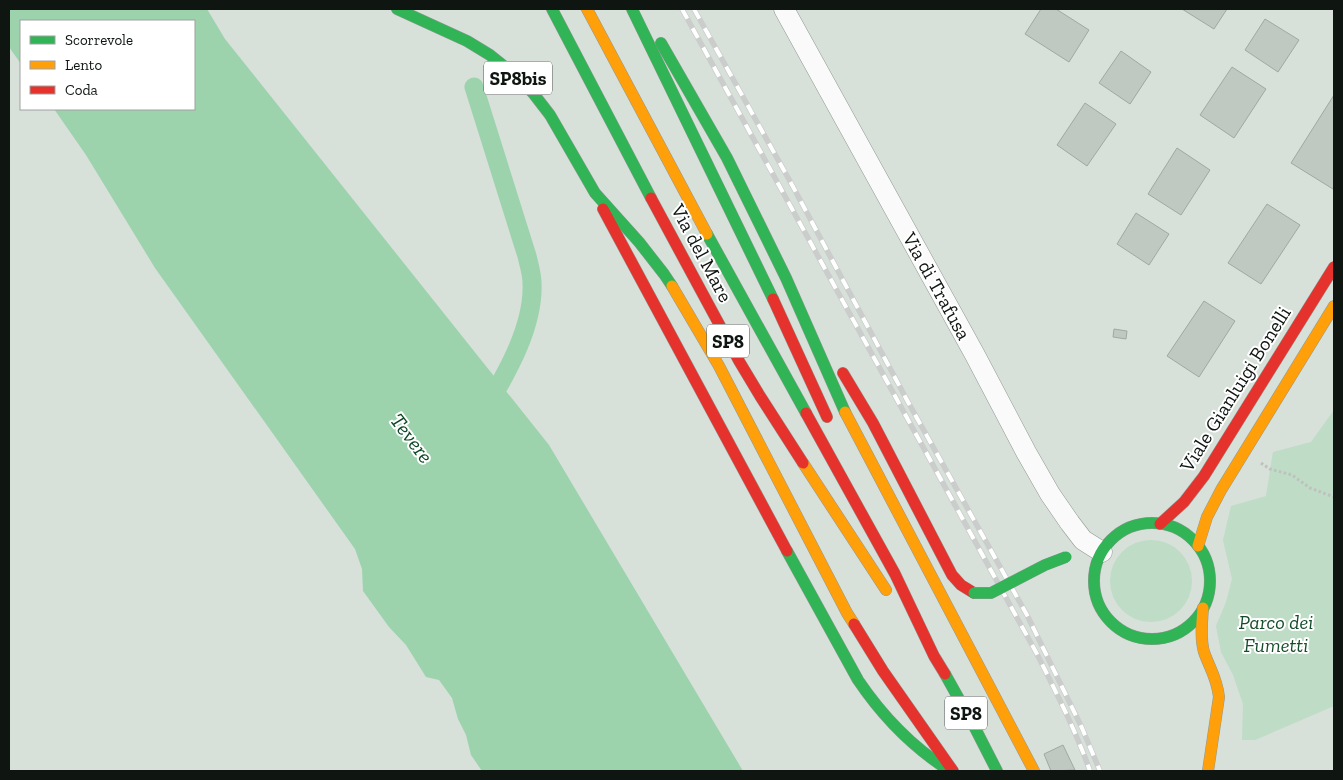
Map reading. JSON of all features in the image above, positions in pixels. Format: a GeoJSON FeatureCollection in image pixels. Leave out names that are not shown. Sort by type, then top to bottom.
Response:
{"type":"FeatureCollection","features":[{"type":"Feature","properties":{"kind":"main road","name":"SP8bis"},"geometry":{"type":"LineString","coordinates":[[397,9],[472,44],[500,62],[523,83],[550,116],[858,680],[875,704],[898,730],[919,748],[952,771]]}},
{"type":"Feature","properties":{"kind":"main road","name":"Via del Mare"},"geometry":{"type":"LineString","coordinates":[[552,9],[613,128],[739,361],[863,556],[934,656]]}},
{"type":"Feature","properties":{"kind":"main road","name":"Via del Mare"},"geometry":{"type":"LineString","coordinates":[[587,9],[691,205],[895,574],[934,656],[997,771]]}},
{"type":"Feature","properties":{"kind":"main road"},"geometry":{"type":"LineString","coordinates":[[632,9],[786,325],[833,431]]}},
{"type":"Feature","properties":{"kind":"main road"},"geometry":{"type":"LineString","coordinates":[[642,9],[727,158],[786,278],[848,420],[1034,771]]}},
{"type":"Feature","properties":{"kind":"main road"},"geometry":{"type":"LineString","coordinates":[[594,194],[640,242],[670,283],[712,354],[847,613],[952,771]]}},
{"type":"Feature","properties":{"kind":"main road","name":"Viale Gianluigi Bonelli"},"geometry":{"type":"LineString","coordinates":[[1160,524],[1172,516],[1184,503],[1204,476],[1334,266]]}},
{"type":"Feature","properties":{"kind":"main road"},"geometry":{"type":"LineString","coordinates":[[786,278],[873,423],[952,575],[961,585],[974,593],[991,593],[1045,565],[1085,556],[1108,544],[1122,532],[1140,525],[1160,524],[1181,531],[1198,546],[1206,560],[1210,576],[1209,592],[1203,608],[1192,623],[1184,629],[1156,639],[1136,637],[1111,622],[1100,606],[1096,597],[1094,577],[1085,556]]}},
{"type":"Feature","properties":{"kind":"main road","name":"Viale Gianluigi Bonelli"},"geometry":{"type":"LineString","coordinates":[[1198,546],[1207,517],[1214,503],[1334,306]]}},
{"type":"Feature","properties":{"kind":"main road"},"geometry":{"type":"LineString","coordinates":[[848,467],[895,574]]}},
{"type":"Feature","properties":{"kind":"main road"},"geometry":{"type":"LineString","coordinates":[[1203,608],[1202,635],[1204,651],[1215,676],[1219,697],[1208,771]]}},
{"type":"Feature","properties":{"kind":"street","name":"Via di Trafusa"},"geometry":{"type":"LineString","coordinates":[[784,9],[1026,452],[1050,494],[1083,540],[1085,556]]}},
{"type":"Feature","properties":{"kind":"path"},"geometry":{"type":"LineString","coordinates":[[1243,453],[1270,469],[1292,475],[1310,488],[1334,497]]}},
{"type":"Feature","properties":{"kind":"green space","name":"Parco dei Fumetti"},"geometry":{"type":"Polygon","coordinates":[[[1334,410],[1334,706],[1255,740],[1242,740],[1243,704],[1233,675],[1221,652],[1216,626],[1226,602],[1232,579],[1223,540],[1231,506],[1266,496],[1273,452],[1311,442],[1334,410]]]}},
{"type":"Feature","properties":{"kind":"green space"},"geometry":{"type":"Polygon","coordinates":[[[1151,540],[1167,543],[1180,552],[1189,565],[1192,581],[1189,597],[1180,610],[1167,619],[1151,622],[1135,619],[1122,610],[1113,597],[1110,581],[1113,565],[1122,552],[1135,543],[1151,540]]]}},
{"type":"Feature","properties":{"kind":"water","name":"Tevere"},"geometry":{"type":"Polygon","coordinates":[[[9,9],[207,9],[225,39],[549,445],[743,771],[482,771],[471,755],[466,735],[458,719],[452,698],[439,680],[426,677],[406,645],[389,627],[363,591],[362,569],[355,549],[155,268],[86,155],[55,110],[195,110],[195,20],[20,20],[20,63],[9,47],[9,9]]]}},
{"type":"Feature","properties":{"kind":"building"},"geometry":{"type":"Polygon","coordinates":[[[1041,9],[1056,9],[1089,30],[1069,62],[1025,34],[1041,9]]]}},
{"type":"Feature","properties":{"kind":"building"},"geometry":{"type":"Polygon","coordinates":[[[1182,9],[1227,9],[1214,29],[1182,9]]]}},
{"type":"Feature","properties":{"kind":"building"},"geometry":{"type":"Polygon","coordinates":[[[1265,19],[1299,40],[1278,72],[1245,50],[1265,19]]]}},
{"type":"Feature","properties":{"kind":"building"},"geometry":{"type":"Polygon","coordinates":[[[1121,51],[1151,72],[1130,104],[1099,83],[1121,51]]]}},
{"type":"Feature","properties":{"kind":"building"},"geometry":{"type":"Polygon","coordinates":[[[1232,67],[1266,89],[1234,138],[1200,115],[1232,67]]]}},
{"type":"Feature","properties":{"kind":"building"},"geometry":{"type":"Polygon","coordinates":[[[1334,95],[1334,187],[1333,189],[1291,163],[1334,95]]]}},
{"type":"Feature","properties":{"kind":"building"},"geometry":{"type":"Polygon","coordinates":[[[1085,103],[1116,124],[1087,166],[1057,145],[1085,103]]]}},
{"type":"Feature","properties":{"kind":"building"},"geometry":{"type":"Polygon","coordinates":[[[1177,148],[1210,170],[1181,215],[1148,194],[1177,148]]]}},
{"type":"Feature","properties":{"kind":"building"},"geometry":{"type":"Polygon","coordinates":[[[1267,204],[1300,225],[1261,284],[1228,263],[1267,204]]]}},
{"type":"Feature","properties":{"kind":"building"},"geometry":{"type":"Polygon","coordinates":[[[1136,213],[1169,234],[1149,265],[1117,244],[1136,213]]]}},
{"type":"Feature","properties":{"kind":"building"},"geometry":{"type":"Polygon","coordinates":[[[1204,301],[1235,321],[1199,377],[1167,356],[1204,301]]]}},
{"type":"Feature","properties":{"kind":"building"},"geometry":{"type":"Polygon","coordinates":[[[1114,329],[1127,331],[1126,339],[1113,337],[1114,329]]]}},
{"type":"Feature","properties":{"kind":"building"},"geometry":{"type":"Polygon","coordinates":[[[1063,745],[1075,770],[1051,771],[1044,754],[1063,745]]]}},
{"type":"Feature","properties":{"kind":"waterway"},"geometry":{"type":"LineString","coordinates":[[474,87],[527,256],[532,280],[532,299],[524,331],[511,363],[487,406]]}},
{"type":"Feature","properties":{"kind":"railway"},"geometry":{"type":"LineString","coordinates":[[682,9],[1037,654],[1072,726],[1090,771]]}},
{"type":"Feature","properties":{"kind":"railway"},"geometry":{"type":"LineString","coordinates":[[694,9],[791,183],[908,402],[1027,615],[1082,728],[1100,771]]}},
{"type":"Feature","properties":{"kind":"traffic: fast"},"geometry":{"type":"LineString","coordinates":[[397,9],[467,41],[490,55],[533,93],[550,115],[595,193],[639,242],[672,286]]}},
{"type":"Feature","properties":{"kind":"traffic: fast"},"geometry":{"type":"LineString","coordinates":[[552,9],[651,198]]}},
{"type":"Feature","properties":{"kind":"traffic: fast"},"geometry":{"type":"LineString","coordinates":[[632,9],[773,299]]}},
{"type":"Feature","properties":{"kind":"traffic: fast"},"geometry":{"type":"LineString","coordinates":[[661,43],[727,158],[786,278],[845,412]]}},
{"type":"Feature","properties":{"kind":"traffic: fast"},"geometry":{"type":"LineString","coordinates":[[707,234],[806,413]]}},
{"type":"Feature","properties":{"kind":"traffic: fast"},"geometry":{"type":"LineString","coordinates":[[1152,523],[1174,528],[1193,540],[1205,559],[1210,581],[1205,603],[1193,622],[1174,634],[1152,639],[1130,634],[1111,622],[1099,603],[1094,581],[1099,559],[1111,540],[1130,528],[1152,523]]}},
{"type":"Feature","properties":{"kind":"traffic: fast"},"geometry":{"type":"LineString","coordinates":[[787,551],[858,680],[868,694],[899,730],[923,752],[950,771]]}},
{"type":"Feature","properties":{"kind":"traffic: fast"},"geometry":{"type":"LineString","coordinates":[[974,593],[991,593],[1045,565],[1066,557]]}},
{"type":"Feature","properties":{"kind":"traffic: fast"},"geometry":{"type":"LineString","coordinates":[[945,674],[997,771]]}},
{"type":"Feature","properties":{"kind":"traffic: slow"},"geometry":{"type":"LineString","coordinates":[[587,9],[707,234]]}},
{"type":"Feature","properties":{"kind":"traffic: slow"},"geometry":{"type":"LineString","coordinates":[[672,286],[719,366],[854,624]]}},
{"type":"Feature","properties":{"kind":"traffic: slow"},"geometry":{"type":"LineString","coordinates":[[1198,546],[1207,517],[1221,490],[1334,306]]}},
{"type":"Feature","properties":{"kind":"traffic: slow"},"geometry":{"type":"LineString","coordinates":[[845,412],[1034,771]]}},
{"type":"Feature","properties":{"kind":"traffic: slow"},"geometry":{"type":"LineString","coordinates":[[803,463],[886,590]]}},
{"type":"Feature","properties":{"kind":"traffic: slow"},"geometry":{"type":"LineString","coordinates":[[1203,608],[1203,647],[1215,679],[1219,697],[1208,771]]}},
{"type":"Feature","properties":{"kind":"traffic: jam"},"geometry":{"type":"LineString","coordinates":[[651,198],[739,361],[803,463]]}},
{"type":"Feature","properties":{"kind":"traffic: jam"},"geometry":{"type":"LineString","coordinates":[[603,209],[787,551]]}},
{"type":"Feature","properties":{"kind":"traffic: jam"},"geometry":{"type":"LineString","coordinates":[[1160,524],[1184,502],[1204,476],[1334,267]]}},
{"type":"Feature","properties":{"kind":"traffic: jam"},"geometry":{"type":"LineString","coordinates":[[773,299],[827,417]]}},
{"type":"Feature","properties":{"kind":"traffic: jam"},"geometry":{"type":"LineString","coordinates":[[843,373],[873,423],[952,575],[961,585],[974,593]]}},
{"type":"Feature","properties":{"kind":"traffic: jam"},"geometry":{"type":"LineString","coordinates":[[806,413],[895,574],[934,656],[945,674]]}},
{"type":"Feature","properties":{"kind":"traffic: jam"},"geometry":{"type":"LineString","coordinates":[[854,624],[883,671],[953,771]]}}]}
